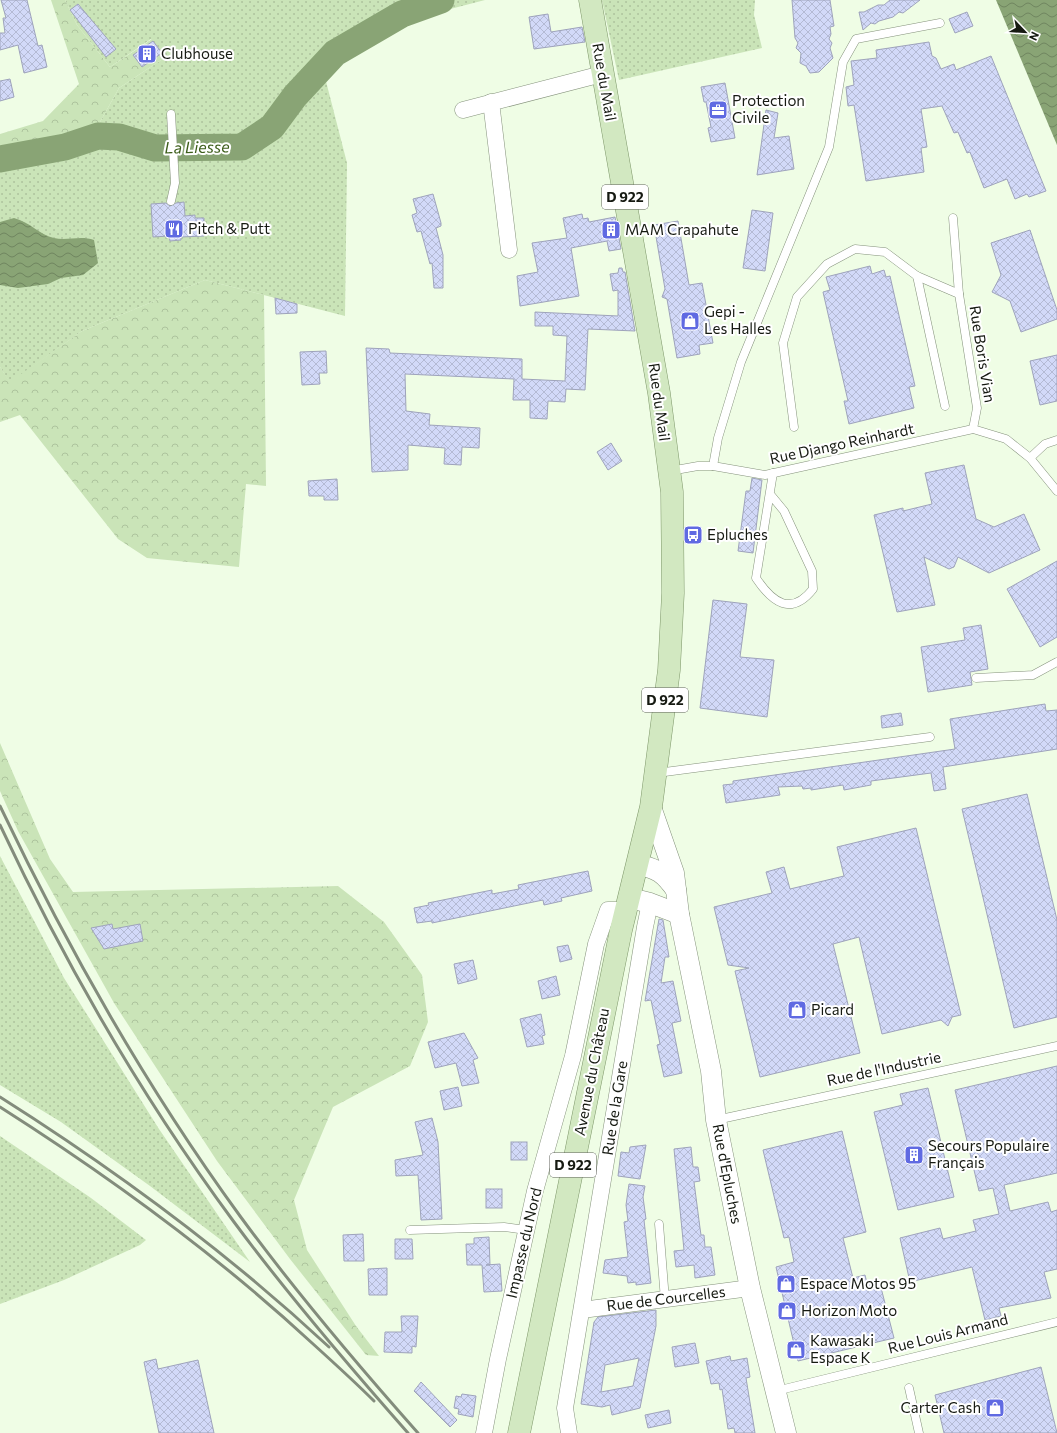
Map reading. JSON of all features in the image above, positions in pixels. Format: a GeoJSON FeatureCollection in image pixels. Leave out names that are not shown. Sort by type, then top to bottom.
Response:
{"type":"FeatureCollection","features":[{"type":"Feature","properties":{"kind":"main road","name":"Rue du Mail"},"geometry":{"type":"LineString","coordinates":[[590,0],[658,386],[672,492],[673,593],[669,670],[651,807]]}},
{"type":"Feature","properties":{"kind":"main road","name":"Avenue du Château"},"geometry":{"type":"LineString","coordinates":[[519,1433],[619,938],[636,904],[637,864],[651,807]]}},
{"type":"Feature","properties":{"kind":"street"},"geometry":{"type":"LineString","coordinates":[[463,110],[602,74]]}},
{"type":"Feature","properties":{"kind":"street"},"geometry":{"type":"LineString","coordinates":[[491,102],[509,250]]}},
{"type":"Feature","properties":{"kind":"street","name":"Rue d'Epluches"},"geometry":{"type":"LineString","coordinates":[[651,807],[674,873],[679,914],[711,1071],[716,1120],[750,1288],[786,1433]]}},
{"type":"Feature","properties":{"kind":"street"},"geometry":{"type":"LineString","coordinates":[[637,864],[653,868],[667,877],[676,890]]}},
{"type":"Feature","properties":{"kind":"street"},"geometry":{"type":"LineString","coordinates":[[636,904],[679,914]]}},
{"type":"Feature","properties":{"kind":"street","name":"Impasse du Nord"},"geometry":{"type":"LineString","coordinates":[[484,1433],[498,1359],[526,1230],[535,1191],[573,1056],[596,944],[608,910],[636,904]]}},
{"type":"Feature","properties":{"kind":"street","name":"Rue de la Gare"},"geometry":{"type":"LineString","coordinates":[[568,1433],[565,1408],[645,927],[636,904]]}},
{"type":"Feature","properties":{"kind":"street","name":"Rue de Courcelles"},"geometry":{"type":"LineString","coordinates":[[582,1310],[750,1288]]}},
{"type":"Feature","properties":{"kind":"lane"},"geometry":{"type":"LineString","coordinates":[[713,466],[718,438],[741,362],[829,147],[843,62],[856,39],[940,23]]}},
{"type":"Feature","properties":{"kind":"lane"},"geometry":{"type":"LineString","coordinates":[[171,114],[171,142],[175,183],[171,201]]}},
{"type":"Feature","properties":{"kind":"lane","name":"Rue Boris Vian"},"geometry":{"type":"LineString","coordinates":[[953,218],[959,294],[977,408],[973,430]]}},
{"type":"Feature","properties":{"kind":"lane"},"geometry":{"type":"LineString","coordinates":[[794,427],[783,343],[797,297],[827,264],[855,250],[885,252],[917,276],[959,294]]}},
{"type":"Feature","properties":{"kind":"lane"},"geometry":{"type":"LineString","coordinates":[[917,276],[944,406]]}},
{"type":"Feature","properties":{"kind":"lane"},"geometry":{"type":"LineString","coordinates":[[973,430],[1006,439],[1030,458],[1057,491]]}},
{"type":"Feature","properties":{"kind":"lane","name":"Rue Django Reinhardt"},"geometry":{"type":"LineString","coordinates":[[669,471],[698,466],[713,466],[765,475],[973,430]]}},
{"type":"Feature","properties":{"kind":"lane"},"geometry":{"type":"LineString","coordinates":[[1030,458],[1045,444],[1057,440]]}},
{"type":"Feature","properties":{"kind":"lane"},"geometry":{"type":"LineString","coordinates":[[770,494],[784,511],[812,571],[813,589],[806,599],[790,605],[776,602],[764,590],[756,578],[773,473]]}},
{"type":"Feature","properties":{"kind":"lane"},"geometry":{"type":"LineString","coordinates":[[976,678],[1033,675],[1057,662]]}},
{"type":"Feature","properties":{"kind":"lane"},"geometry":{"type":"LineString","coordinates":[[656,773],[930,737]]}},
{"type":"Feature","properties":{"kind":"lane","name":"Rue de l'Industrie"},"geometry":{"type":"LineString","coordinates":[[716,1120],[1057,1046]]}},
{"type":"Feature","properties":{"kind":"lane"},"geometry":{"type":"LineString","coordinates":[[659,1224],[665,1300]]}},
{"type":"Feature","properties":{"kind":"lane"},"geometry":{"type":"LineString","coordinates":[[410,1230],[504,1227],[526,1230]]}},
{"type":"Feature","properties":{"kind":"lane","name":"Rue Louis Armand"},"geometry":{"type":"LineString","coordinates":[[775,1392],[1057,1322]]}},
{"type":"Feature","properties":{"kind":"lane"},"geometry":{"type":"LineString","coordinates":[[909,1388],[918,1433]]}},
{"type":"Feature","properties":{"kind":"green space"},"geometry":{"type":"Polygon","coordinates":[[[51,0],[65,0],[77,25],[110,67],[152,39],[164,58],[119,88],[86,147],[38,159],[0,166],[0,134],[43,121],[79,84],[51,0]]]}},
{"type":"Feature","properties":{"kind":"green space"},"geometry":{"type":"Polygon","coordinates":[[[65,0],[485,0],[404,21],[320,58],[347,163],[345,316],[205,280],[82,331],[10,383],[0,367],[0,166],[38,159],[86,147],[119,88],[164,58],[151,39],[110,67],[77,25],[65,0]]]}},
{"type":"Feature","properties":{"kind":"green space"},"geometry":{"type":"Polygon","coordinates":[[[602,0],[755,0],[754,15],[762,48],[619,80],[602,0]]]}},
{"type":"Feature","properties":{"kind":"green space"},"geometry":{"type":"Polygon","coordinates":[[[205,280],[264,295],[266,486],[246,484],[239,567],[147,558],[118,539],[20,415],[0,422],[0,367],[10,382],[82,331],[205,280]]]}},
{"type":"Feature","properties":{"kind":"green space"},"geometry":{"type":"Polygon","coordinates":[[[0,743],[50,859],[73,892],[338,886],[384,922],[422,975],[428,1022],[410,1066],[333,1107],[294,1200],[307,1250],[356,1326],[379,1356],[366,1355],[290,1259],[217,1161],[114,1003],[18,831],[0,791],[0,743]]]}},
{"type":"Feature","properties":{"kind":"green space"},"geometry":{"type":"Polygon","coordinates":[[[0,856],[64,978],[159,1129],[250,1262],[150,1186],[61,1122],[0,1085],[0,856]]]}},
{"type":"Feature","properties":{"kind":"green space"},"geometry":{"type":"Polygon","coordinates":[[[0,1136],[91,1198],[146,1240],[140,1245],[64,1280],[0,1304],[0,1136]]]}},
{"type":"Feature","properties":{"kind":"water"},"geometry":{"type":"Polygon","coordinates":[[[996,0],[1057,0],[1057,145],[996,0]]]}},
{"type":"Feature","properties":{"kind":"water"},"geometry":{"type":"Polygon","coordinates":[[[14,218],[25,222],[44,234],[54,238],[84,238],[94,240],[98,263],[83,275],[61,278],[48,284],[18,288],[0,285],[0,222],[14,218]]]}},
{"type":"Feature","properties":{"kind":"building"},"geometry":{"type":"Polygon","coordinates":[[[1,0],[27,0],[38,46],[42,45],[47,67],[24,73],[18,45],[0,50],[0,33],[5,33],[3,18],[6,18],[1,0]]]}},
{"type":"Feature","properties":{"kind":"building"},"geometry":{"type":"Polygon","coordinates":[[[792,0],[830,0],[834,26],[830,27],[831,34],[829,39],[832,43],[830,48],[833,58],[819,72],[810,73],[806,66],[800,63],[801,53],[796,48],[798,43],[795,38],[792,0]]]}},
{"type":"Feature","properties":{"kind":"building"},"geometry":{"type":"Polygon","coordinates":[[[890,0],[920,0],[903,13],[899,12],[893,17],[879,21],[875,24],[871,23],[863,30],[859,12],[864,12],[878,5],[884,5],[890,0]]]}},
{"type":"Feature","properties":{"kind":"building"},"geometry":{"type":"Polygon","coordinates":[[[78,4],[116,49],[106,57],[70,10],[78,4]]]}},
{"type":"Feature","properties":{"kind":"building"},"geometry":{"type":"Polygon","coordinates":[[[967,12],[973,26],[955,33],[949,19],[967,12]]]}},
{"type":"Feature","properties":{"kind":"building"},"geometry":{"type":"Polygon","coordinates":[[[548,14],[551,32],[582,27],[585,42],[534,49],[529,17],[548,14]]]}},
{"type":"Feature","properties":{"kind":"building","name":"Clubhouse"},"geometry":{"type":"Polygon","coordinates":[[[153,41],[162,53],[142,67],[133,55],[153,41]]]}},
{"type":"Feature","properties":{"kind":"building"},"geometry":{"type":"Polygon","coordinates":[[[929,42],[932,56],[936,58],[941,69],[954,64],[956,70],[991,56],[1046,191],[1029,197],[1027,194],[1015,199],[1007,179],[984,188],[970,152],[967,153],[958,132],[954,133],[942,106],[921,109],[927,147],[921,148],[924,172],[866,181],[854,105],[848,106],[846,87],[854,85],[851,61],[877,58],[876,50],[929,42]]]}},
{"type":"Feature","properties":{"kind":"building"},"geometry":{"type":"Polygon","coordinates":[[[10,79],[14,97],[0,101],[0,81],[10,79]]]}},
{"type":"Feature","properties":{"kind":"building"},"geometry":{"type":"Polygon","coordinates":[[[725,83],[735,138],[711,142],[708,128],[711,127],[706,102],[704,102],[701,87],[725,83]]]}},
{"type":"Feature","properties":{"kind":"building"},"geometry":{"type":"Polygon","coordinates":[[[766,110],[778,113],[774,138],[789,136],[794,169],[757,175],[766,110]]]}},
{"type":"Feature","properties":{"kind":"building"},"geometry":{"type":"Polygon","coordinates":[[[433,194],[441,223],[441,226],[436,228],[443,255],[443,288],[434,288],[432,263],[430,264],[421,231],[417,232],[412,215],[417,213],[413,199],[433,194]]]}},
{"type":"Feature","properties":{"kind":"building"},"geometry":{"type":"Polygon","coordinates":[[[184,202],[185,216],[195,215],[195,218],[204,218],[204,236],[181,237],[181,240],[170,241],[169,236],[153,237],[151,204],[166,203],[170,206],[176,203],[184,202]]]}},
{"type":"Feature","properties":{"kind":"building"},"geometry":{"type":"Polygon","coordinates":[[[752,210],[773,213],[765,271],[743,268],[752,210]]]}},
{"type":"Feature","properties":{"kind":"building"},"geometry":{"type":"Polygon","coordinates":[[[582,214],[583,219],[588,218],[589,222],[615,217],[621,249],[609,251],[607,241],[571,248],[579,296],[520,306],[517,276],[538,272],[532,243],[567,238],[563,218],[582,214]]]}},
{"type":"Feature","properties":{"kind":"building","name":"Gepi - Les Halles"},"geometry":{"type":"Polygon","coordinates":[[[678,221],[689,285],[702,283],[713,343],[699,345],[700,354],[677,358],[667,299],[662,297],[665,289],[654,225],[678,221]]]}},
{"type":"Feature","properties":{"kind":"building"},"geometry":{"type":"Polygon","coordinates":[[[1030,230],[1057,310],[1057,319],[1021,332],[1010,301],[992,292],[1001,275],[991,243],[1030,230]]]}},
{"type":"Feature","properties":{"kind":"building"},"geometry":{"type":"Polygon","coordinates":[[[870,266],[872,274],[884,270],[886,277],[890,276],[915,386],[909,387],[914,408],[849,424],[844,401],[848,401],[823,292],[830,290],[826,277],[870,266]]]}},
{"type":"Feature","properties":{"kind":"building"},"geometry":{"type":"Polygon","coordinates":[[[619,268],[622,268],[623,272],[625,272],[635,331],[588,329],[585,390],[566,389],[565,402],[548,401],[547,419],[530,418],[530,400],[513,400],[514,379],[405,374],[406,411],[430,414],[429,425],[480,428],[479,448],[462,447],[461,465],[444,464],[445,448],[408,445],[408,470],[372,472],[366,348],[389,349],[390,353],[522,359],[522,379],[565,381],[567,336],[553,335],[553,326],[535,326],[535,312],[618,316],[618,290],[613,291],[610,274],[618,273],[619,268]]]}},
{"type":"Feature","properties":{"kind":"building"},"geometry":{"type":"Polygon","coordinates":[[[275,298],[297,304],[297,313],[276,314],[275,298]]]}},
{"type":"Feature","properties":{"kind":"building"},"geometry":{"type":"Polygon","coordinates":[[[326,351],[327,373],[319,373],[320,384],[302,385],[300,352],[326,351]]]}},
{"type":"Feature","properties":{"kind":"building"},"geometry":{"type":"Polygon","coordinates":[[[1057,355],[1057,401],[1040,405],[1030,361],[1057,355]]]}},
{"type":"Feature","properties":{"kind":"building"},"geometry":{"type":"Polygon","coordinates":[[[611,443],[622,461],[608,470],[597,452],[611,443]]]}},
{"type":"Feature","properties":{"kind":"building"},"geometry":{"type":"Polygon","coordinates":[[[964,465],[976,519],[994,527],[1024,514],[1040,550],[989,573],[958,557],[954,567],[949,569],[924,557],[935,605],[897,612],[874,515],[903,508],[903,511],[932,504],[925,473],[964,465]]]}},
{"type":"Feature","properties":{"kind":"building"},"geometry":{"type":"Polygon","coordinates":[[[752,478],[762,480],[753,553],[738,551],[746,491],[750,491],[752,478]]]}},
{"type":"Feature","properties":{"kind":"building"},"geometry":{"type":"Polygon","coordinates":[[[337,479],[338,500],[324,500],[324,496],[309,496],[308,481],[337,479]]]}},
{"type":"Feature","properties":{"kind":"building"},"geometry":{"type":"Polygon","coordinates":[[[1057,561],[1057,637],[1040,647],[1007,589],[1057,561]]]}},
{"type":"Feature","properties":{"kind":"building"},"geometry":{"type":"Polygon","coordinates":[[[713,600],[747,604],[740,657],[774,660],[767,717],[700,708],[713,600]]]}},
{"type":"Feature","properties":{"kind":"building"},"geometry":{"type":"Polygon","coordinates":[[[981,625],[988,669],[970,672],[972,685],[928,692],[921,647],[965,640],[963,628],[981,625]]]}},
{"type":"Feature","properties":{"kind":"building"},"geometry":{"type":"Polygon","coordinates":[[[1045,704],[1046,711],[1057,710],[1057,749],[943,767],[946,789],[934,791],[931,773],[871,781],[871,785],[844,790],[843,785],[811,790],[811,788],[803,789],[802,786],[778,787],[780,795],[726,803],[723,785],[733,784],[733,781],[955,749],[950,719],[1045,704]]]}},
{"type":"Feature","properties":{"kind":"building"},"geometry":{"type":"Polygon","coordinates":[[[901,713],[903,725],[882,728],[881,716],[901,713]]]}},
{"type":"Feature","properties":{"kind":"building"},"geometry":{"type":"Polygon","coordinates":[[[1027,794],[1057,920],[1057,1017],[1014,1028],[962,809],[1027,794]]]}},
{"type":"Feature","properties":{"kind":"building"},"geometry":{"type":"Polygon","coordinates":[[[916,828],[961,1015],[952,1017],[948,1026],[941,1020],[882,1034],[859,937],[833,944],[860,1053],[760,1077],[735,971],[749,968],[728,965],[714,907],[772,893],[766,872],[784,867],[790,889],[844,876],[837,847],[916,828]]]}},
{"type":"Feature","properties":{"kind":"building"},"geometry":{"type":"Polygon","coordinates":[[[588,871],[592,891],[561,898],[562,901],[544,905],[543,900],[432,923],[432,921],[417,923],[414,908],[429,905],[428,903],[492,890],[492,894],[519,889],[518,885],[588,871]]]}},
{"type":"Feature","properties":{"kind":"building"},"geometry":{"type":"Polygon","coordinates":[[[659,919],[663,920],[669,957],[665,957],[661,983],[673,981],[681,1021],[672,1023],[682,1073],[664,1077],[657,1045],[660,1044],[651,1000],[645,1001],[659,919]]]}},
{"type":"Feature","properties":{"kind":"building"},"geometry":{"type":"Polygon","coordinates":[[[112,924],[113,929],[140,924],[143,941],[104,949],[91,928],[112,924]]]}},
{"type":"Feature","properties":{"kind":"building"},"geometry":{"type":"Polygon","coordinates":[[[568,945],[572,959],[560,962],[557,947],[568,945]]]}},
{"type":"Feature","properties":{"kind":"building"},"geometry":{"type":"Polygon","coordinates":[[[473,960],[477,979],[458,984],[454,964],[473,960]]]}},
{"type":"Feature","properties":{"kind":"building"},"geometry":{"type":"Polygon","coordinates":[[[556,976],[560,995],[542,999],[538,981],[556,976]]]}},
{"type":"Feature","properties":{"kind":"building"},"geometry":{"type":"Polygon","coordinates":[[[541,1014],[545,1035],[542,1036],[544,1044],[527,1047],[520,1019],[541,1014]]]}},
{"type":"Feature","properties":{"kind":"building"},"geometry":{"type":"Polygon","coordinates":[[[464,1033],[478,1058],[473,1060],[479,1083],[462,1086],[456,1063],[435,1068],[428,1042],[464,1033]]]}},
{"type":"Feature","properties":{"kind":"building"},"geometry":{"type":"Polygon","coordinates":[[[1057,1066],[1057,1173],[1004,1185],[1010,1211],[1048,1202],[1051,1212],[1057,1210],[1057,1269],[1044,1272],[1051,1298],[999,1308],[1001,1316],[985,1320],[972,1267],[910,1282],[900,1238],[940,1228],[943,1239],[976,1231],[973,1220],[999,1214],[993,1188],[979,1191],[955,1090],[1057,1066]]]}},
{"type":"Feature","properties":{"kind":"building"},"geometry":{"type":"Polygon","coordinates":[[[458,1087],[462,1106],[444,1110],[440,1091],[458,1087]]]}},
{"type":"Feature","properties":{"kind":"building","name":"Secours Populaire Français"},"geometry":{"type":"Polygon","coordinates":[[[928,1088],[954,1197],[898,1210],[874,1112],[903,1105],[900,1094],[928,1088]]]}},
{"type":"Feature","properties":{"kind":"building"},"geometry":{"type":"Polygon","coordinates":[[[432,1118],[438,1142],[442,1219],[421,1220],[418,1175],[396,1176],[395,1160],[423,1155],[415,1122],[432,1118]]]}},
{"type":"Feature","properties":{"kind":"building"},"geometry":{"type":"Polygon","coordinates":[[[842,1131],[866,1232],[843,1238],[853,1278],[865,1275],[867,1283],[879,1280],[894,1338],[798,1361],[776,1267],[794,1262],[789,1237],[784,1238],[763,1150],[842,1131]]]}},
{"type":"Feature","properties":{"kind":"building"},"geometry":{"type":"Polygon","coordinates":[[[511,1142],[527,1142],[527,1160],[511,1160],[511,1142]]]}},
{"type":"Feature","properties":{"kind":"building"},"geometry":{"type":"Polygon","coordinates":[[[646,1145],[640,1179],[618,1176],[621,1152],[629,1153],[630,1147],[646,1145]]]}},
{"type":"Feature","properties":{"kind":"building"},"geometry":{"type":"Polygon","coordinates":[[[691,1147],[693,1167],[698,1167],[700,1181],[694,1182],[701,1235],[704,1235],[705,1247],[711,1247],[715,1275],[695,1278],[694,1265],[676,1267],[674,1251],[684,1250],[674,1149],[691,1147]]]}},
{"type":"Feature","properties":{"kind":"building"},"geometry":{"type":"Polygon","coordinates":[[[629,1184],[645,1186],[643,1197],[646,1219],[644,1220],[651,1283],[636,1285],[636,1282],[628,1283],[627,1276],[603,1273],[605,1260],[628,1257],[624,1222],[628,1221],[626,1205],[629,1184]]]}},
{"type":"Feature","properties":{"kind":"building"},"geometry":{"type":"Polygon","coordinates":[[[486,1189],[502,1189],[502,1208],[486,1208],[486,1189]]]}},
{"type":"Feature","properties":{"kind":"building"},"geometry":{"type":"Polygon","coordinates":[[[363,1234],[364,1261],[344,1261],[343,1235],[363,1234]]]}},
{"type":"Feature","properties":{"kind":"building"},"geometry":{"type":"Polygon","coordinates":[[[489,1237],[490,1265],[500,1264],[502,1291],[484,1292],[482,1265],[467,1265],[466,1244],[474,1244],[474,1238],[489,1237]]]}},
{"type":"Feature","properties":{"kind":"building"},"geometry":{"type":"Polygon","coordinates":[[[395,1239],[412,1239],[413,1259],[395,1259],[395,1239]]]}},
{"type":"Feature","properties":{"kind":"building"},"geometry":{"type":"Polygon","coordinates":[[[387,1268],[387,1295],[369,1295],[368,1269],[387,1268]]]}},
{"type":"Feature","properties":{"kind":"building"},"geometry":{"type":"Polygon","coordinates":[[[656,1310],[656,1326],[640,1408],[612,1415],[610,1405],[602,1407],[581,1404],[594,1322],[598,1317],[656,1310]],[[639,1358],[605,1365],[601,1392],[633,1386],[639,1358]]]}},
{"type":"Feature","properties":{"kind":"building"},"geometry":{"type":"Polygon","coordinates":[[[401,1316],[418,1316],[416,1347],[412,1346],[412,1353],[384,1352],[385,1332],[402,1332],[401,1316]]]}},
{"type":"Feature","properties":{"kind":"building"},"geometry":{"type":"Polygon","coordinates":[[[695,1343],[699,1363],[675,1367],[672,1347],[695,1343]]]}},
{"type":"Feature","properties":{"kind":"building"},"geometry":{"type":"Polygon","coordinates":[[[730,1356],[731,1361],[747,1358],[750,1377],[746,1378],[755,1433],[735,1433],[734,1428],[728,1429],[722,1389],[720,1390],[719,1383],[711,1384],[706,1361],[730,1356]]]}},
{"type":"Feature","properties":{"kind":"building"},"geometry":{"type":"Polygon","coordinates":[[[156,1359],[158,1369],[198,1360],[214,1433],[159,1433],[144,1362],[156,1359]]]}},
{"type":"Feature","properties":{"kind":"building","name":"Carter Cash"},"geometry":{"type":"Polygon","coordinates":[[[1041,1367],[1057,1433],[944,1433],[935,1395],[1041,1367]]]}},
{"type":"Feature","properties":{"kind":"building"},"geometry":{"type":"Polygon","coordinates":[[[421,1382],[457,1420],[450,1427],[414,1391],[421,1382]]]}},
{"type":"Feature","properties":{"kind":"building"},"geometry":{"type":"Polygon","coordinates":[[[462,1394],[476,1396],[473,1417],[458,1414],[459,1409],[454,1408],[456,1396],[461,1397],[462,1394]]]}},
{"type":"Feature","properties":{"kind":"building"},"geometry":{"type":"Polygon","coordinates":[[[669,1410],[671,1423],[648,1428],[645,1415],[669,1410]]]}},
{"type":"Feature","properties":{"kind":"waterway","name":"La Liesse"},"geometry":{"type":"LineString","coordinates":[[0,159],[65,147],[98,136],[119,137],[155,148],[242,147],[272,127],[295,96],[335,53],[402,14],[441,0]]}},
{"type":"Feature","properties":{"kind":"railway"},"geometry":{"type":"LineString","coordinates":[[0,806],[81,965],[172,1118],[205,1167],[282,1272],[418,1433]]}},
{"type":"Feature","properties":{"kind":"railway"},"geometry":{"type":"LineString","coordinates":[[0,825],[51,928],[107,1030],[168,1128],[234,1222],[297,1303],[408,1433]]}},
{"type":"Feature","properties":{"kind":"railway"},"geometry":{"type":"LineString","coordinates":[[0,1097],[87,1154],[170,1214],[291,1312],[329,1347]]}},
{"type":"Feature","properties":{"kind":"railway"},"geometry":{"type":"LineString","coordinates":[[0,1107],[122,1189],[200,1248],[276,1310],[374,1401]]}},
{"type":"Feature","properties":{"kind":"place","name":"Clubhouse"},"geometry":{"type":"Point","coordinates":[147,54]}},
{"type":"Feature","properties":{"kind":"place","name":"Protection Civile"},"geometry":{"type":"Point","coordinates":[718,110]}},
{"type":"Feature","properties":{"kind":"place","name":"Pitch & Putt"},"geometry":{"type":"Point","coordinates":[174,229]}},
{"type":"Feature","properties":{"kind":"place","name":"MAM Crapahute"},"geometry":{"type":"Point","coordinates":[611,230]}},
{"type":"Feature","properties":{"kind":"place","name":"Gepi - Les Halles"},"geometry":{"type":"Point","coordinates":[690,321]}},
{"type":"Feature","properties":{"kind":"place","name":"Epluches"},"geometry":{"type":"Point","coordinates":[693,535]}},
{"type":"Feature","properties":{"kind":"place","name":"Picard"},"geometry":{"type":"Point","coordinates":[797,1010]}},
{"type":"Feature","properties":{"kind":"place","name":"Secours Populaire Français"},"geometry":{"type":"Point","coordinates":[914,1155]}},
{"type":"Feature","properties":{"kind":"place","name":"Espace Motos 95"},"geometry":{"type":"Point","coordinates":[786,1284]}},
{"type":"Feature","properties":{"kind":"place","name":"Horizon Moto"},"geometry":{"type":"Point","coordinates":[787,1311]}},
{"type":"Feature","properties":{"kind":"place","name":"Kawasaki Espace K"},"geometry":{"type":"Point","coordinates":[796,1350]}},
{"type":"Feature","properties":{"kind":"place","name":"Carter Cash"},"geometry":{"type":"Point","coordinates":[995,1408]}}]}
